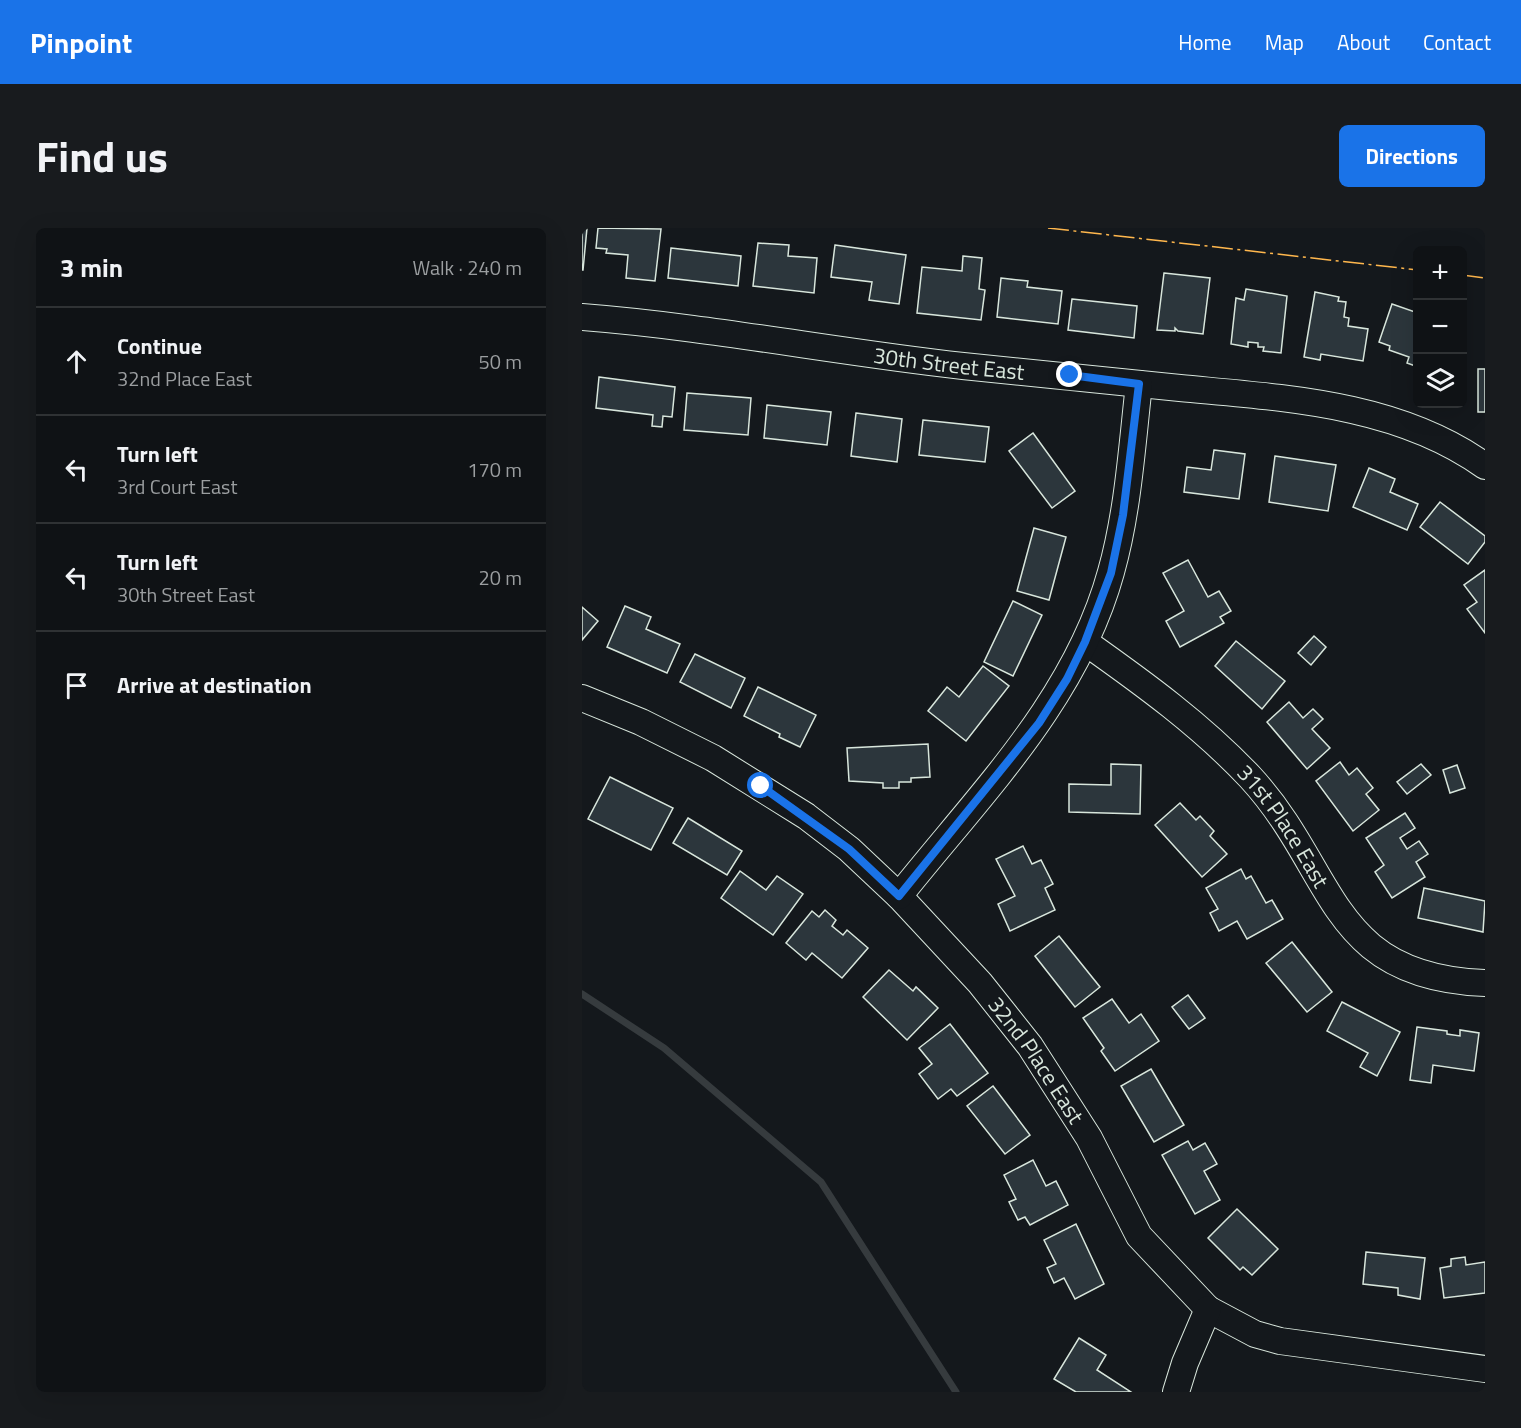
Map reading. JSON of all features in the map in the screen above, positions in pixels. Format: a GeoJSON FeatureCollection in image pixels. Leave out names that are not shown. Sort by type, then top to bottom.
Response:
{"type":"FeatureCollection","features":[{"type":"Feature","properties":{"kind":"street","name":"30th Street East"},"geometry":{"type":"LineString","coordinates":[[582,316],[963,366],[1235,393],[1370,413],[1423,430],[1485,466]]}},
{"type":"Feature","properties":{"kind":"street"},"geometry":{"type":"LineString","coordinates":[[899,896],[1039,723],[1067,679],[1085,642],[1114,561],[1123,515],[1139,384]]}},
{"type":"Feature","properties":{"kind":"street","name":"31st Place East"},"geometry":{"type":"LineString","coordinates":[[1085,642],[1150,688],[1192,722],[1250,777],[1284,819],[1339,912],[1376,952],[1400,966],[1427,976],[1485,983]]}},
{"type":"Feature","properties":{"kind":"street","name":"32nd Place East"},"geometry":{"type":"LineString","coordinates":[[582,698],[640,722],[761,786],[849,849],[899,896],[980,983],[1029,1046],[1089,1137],[1139,1236],[1208,1309],[1255,1334],[1280,1341],[1485,1369]]}},
{"type":"Feature","properties":{"kind":"street"},"geometry":{"type":"LineString","coordinates":[[1176,1392],[1185,1363],[1208,1309]]}},
{"type":"Feature","properties":{"kind":"building"},"geometry":{"type":"Polygon","coordinates":[[[582,228],[587,228],[583,270],[582,270],[582,228]]]}},
{"type":"Feature","properties":{"kind":"building"},"geometry":{"type":"Polygon","coordinates":[[[598,228],[661,229],[655,281],[626,278],[628,255],[606,253],[607,249],[596,248],[598,228]]]}},
{"type":"Feature","properties":{"kind":"building"},"geometry":{"type":"Polygon","coordinates":[[[758,243],[789,245],[788,256],[817,258],[814,293],[753,286],[758,243]]]}},
{"type":"Feature","properties":{"kind":"building"},"geometry":{"type":"Polygon","coordinates":[[[835,245],[906,255],[899,304],[869,300],[872,282],[831,277],[835,245]]]}},
{"type":"Feature","properties":{"kind":"building"},"geometry":{"type":"Polygon","coordinates":[[[671,248],[741,256],[738,286],[668,278],[671,248]]]}},
{"type":"Feature","properties":{"kind":"building"},"geometry":{"type":"Polygon","coordinates":[[[963,256],[982,258],[979,289],[985,290],[981,320],[917,313],[922,267],[962,271],[963,256]]]}},
{"type":"Feature","properties":{"kind":"building"},"geometry":{"type":"Polygon","coordinates":[[[1164,273],[1210,278],[1203,334],[1178,331],[1175,328],[1175,331],[1157,330],[1164,273]]]}},
{"type":"Feature","properties":{"kind":"building"},"geometry":{"type":"Polygon","coordinates":[[[1001,278],[1028,281],[1027,287],[1062,291],[1058,324],[997,317],[1001,278]]]}},
{"type":"Feature","properties":{"kind":"building"},"geometry":{"type":"Polygon","coordinates":[[[1246,289],[1287,296],[1281,353],[1263,351],[1264,347],[1258,347],[1258,343],[1248,342],[1248,347],[1231,344],[1236,298],[1244,300],[1246,289]]]}},
{"type":"Feature","properties":{"kind":"building"},"geometry":{"type":"Polygon","coordinates":[[[1315,292],[1339,297],[1338,301],[1346,302],[1344,317],[1349,318],[1348,326],[1368,329],[1363,361],[1321,354],[1320,360],[1304,357],[1315,292]]]}},
{"type":"Feature","properties":{"kind":"building"},"geometry":{"type":"Polygon","coordinates":[[[1072,299],[1137,306],[1134,338],[1068,330],[1072,299]]]}},
{"type":"Feature","properties":{"kind":"building"},"geometry":{"type":"Polygon","coordinates":[[[1392,304],[1413,311],[1413,365],[1407,363],[1409,357],[1389,350],[1390,346],[1379,342],[1392,304]]]}},
{"type":"Feature","properties":{"kind":"building"},"geometry":{"type":"Polygon","coordinates":[[[1478,369],[1485,369],[1485,412],[1478,412],[1478,369]]]}},
{"type":"Feature","properties":{"kind":"building"},"geometry":{"type":"Polygon","coordinates":[[[599,377],[675,387],[672,417],[663,416],[662,427],[652,426],[653,415],[596,408],[599,377]]]}},
{"type":"Feature","properties":{"kind":"building"},"geometry":{"type":"Polygon","coordinates":[[[687,393],[751,398],[748,435],[684,430],[687,393]]]}},
{"type":"Feature","properties":{"kind":"building"},"geometry":{"type":"Polygon","coordinates":[[[767,405],[831,412],[827,445],[764,438],[767,405]]]}},
{"type":"Feature","properties":{"kind":"building"},"geometry":{"type":"Polygon","coordinates":[[[856,413],[902,419],[897,462],[851,456],[856,413]]]}},
{"type":"Feature","properties":{"kind":"building"},"geometry":{"type":"Polygon","coordinates":[[[923,420],[989,427],[985,462],[919,455],[923,420]]]}},
{"type":"Feature","properties":{"kind":"building"},"geometry":{"type":"Polygon","coordinates":[[[1033,433],[1075,491],[1052,508],[1009,451],[1033,433]]]}},
{"type":"Feature","properties":{"kind":"building"},"geometry":{"type":"Polygon","coordinates":[[[1214,450],[1245,454],[1239,499],[1184,492],[1187,467],[1211,470],[1214,450]]]}},
{"type":"Feature","properties":{"kind":"building"},"geometry":{"type":"Polygon","coordinates":[[[1275,456],[1336,465],[1328,511],[1269,502],[1275,456]]]}},
{"type":"Feature","properties":{"kind":"building"},"geometry":{"type":"Polygon","coordinates":[[[1369,468],[1395,479],[1390,492],[1418,504],[1407,530],[1353,507],[1369,468]]]}},
{"type":"Feature","properties":{"kind":"building"},"geometry":{"type":"Polygon","coordinates":[[[1440,502],[1485,536],[1485,542],[1468,564],[1420,527],[1440,502]]]}},
{"type":"Feature","properties":{"kind":"building"},"geometry":{"type":"Polygon","coordinates":[[[1034,528],[1066,537],[1049,600],[1017,591],[1034,528]]]}},
{"type":"Feature","properties":{"kind":"building"},"geometry":{"type":"Polygon","coordinates":[[[1188,560],[1208,597],[1219,591],[1231,611],[1220,617],[1224,623],[1180,647],[1166,621],[1184,611],[1163,573],[1188,560]]]}},
{"type":"Feature","properties":{"kind":"building"},"geometry":{"type":"Polygon","coordinates":[[[1485,570],[1485,633],[1467,609],[1477,602],[1464,585],[1485,570]]]}},
{"type":"Feature","properties":{"kind":"building"},"geometry":{"type":"Polygon","coordinates":[[[1013,601],[1042,615],[1013,676],[984,662],[1013,601]]]}},
{"type":"Feature","properties":{"kind":"building"},"geometry":{"type":"Polygon","coordinates":[[[625,606],[651,617],[646,629],[680,644],[667,673],[607,647],[625,606]]]}},
{"type":"Feature","properties":{"kind":"building"},"geometry":{"type":"Polygon","coordinates":[[[582,607],[598,621],[582,640],[582,607]]]}},
{"type":"Feature","properties":{"kind":"building"},"geometry":{"type":"Polygon","coordinates":[[[1314,636],[1326,647],[1311,665],[1298,653],[1314,636]]]}},
{"type":"Feature","properties":{"kind":"building"},"geometry":{"type":"Polygon","coordinates":[[[1236,641],[1285,681],[1262,709],[1215,666],[1236,641]]]}},
{"type":"Feature","properties":{"kind":"building"},"geometry":{"type":"Polygon","coordinates":[[[695,654],[745,678],[731,708],[680,682],[695,654]]]}},
{"type":"Feature","properties":{"kind":"building"},"geometry":{"type":"Polygon","coordinates":[[[983,666],[1009,686],[966,741],[928,711],[947,687],[959,697],[983,666]]]}},
{"type":"Feature","properties":{"kind":"building"},"geometry":{"type":"Polygon","coordinates":[[[758,687],[816,715],[800,747],[744,716],[758,687]]]}},
{"type":"Feature","properties":{"kind":"building"},"geometry":{"type":"Polygon","coordinates":[[[1289,702],[1303,718],[1313,709],[1323,719],[1312,729],[1330,748],[1307,769],[1267,722],[1289,702]]]}},
{"type":"Feature","properties":{"kind":"building"},"geometry":{"type":"Polygon","coordinates":[[[928,744],[930,777],[911,778],[911,782],[899,782],[899,788],[883,788],[883,783],[849,781],[847,748],[928,744]]]}},
{"type":"Feature","properties":{"kind":"building"},"geometry":{"type":"Polygon","coordinates":[[[1340,762],[1349,775],[1357,768],[1373,788],[1366,794],[1379,810],[1353,831],[1316,781],[1340,762]]]}},
{"type":"Feature","properties":{"kind":"building"},"geometry":{"type":"Polygon","coordinates":[[[1111,764],[1141,765],[1140,814],[1069,812],[1069,784],[1111,785],[1111,764]]]}},
{"type":"Feature","properties":{"kind":"building"},"geometry":{"type":"Polygon","coordinates":[[[1421,764],[1431,775],[1407,794],[1397,782],[1421,764]]]}},
{"type":"Feature","properties":{"kind":"building"},"geometry":{"type":"Polygon","coordinates":[[[1457,765],[1465,788],[1450,793],[1443,770],[1457,765]]]}},
{"type":"Feature","properties":{"kind":"building"},"geometry":{"type":"Polygon","coordinates":[[[610,777],[673,808],[651,850],[588,819],[610,777]]]}},
{"type":"Feature","properties":{"kind":"building"},"geometry":{"type":"Polygon","coordinates":[[[1180,803],[1196,820],[1200,816],[1214,831],[1210,836],[1227,854],[1202,877],[1155,825],[1180,803]]]}},
{"type":"Feature","properties":{"kind":"building"},"geometry":{"type":"Polygon","coordinates":[[[1405,813],[1415,828],[1400,838],[1407,849],[1419,841],[1428,854],[1416,862],[1425,877],[1392,898],[1375,872],[1384,865],[1366,838],[1405,813]]]}},
{"type":"Feature","properties":{"kind":"building"},"geometry":{"type":"Polygon","coordinates":[[[688,818],[742,851],[727,875],[673,843],[688,818]]]}},
{"type":"Feature","properties":{"kind":"building"},"geometry":{"type":"Polygon","coordinates":[[[1023,846],[1032,864],[1041,860],[1053,884],[1045,888],[1055,910],[1010,931],[998,904],[1015,896],[996,859],[1023,846]]]}},
{"type":"Feature","properties":{"kind":"building"},"geometry":{"type":"Polygon","coordinates":[[[1241,869],[1246,879],[1251,876],[1266,903],[1272,900],[1283,919],[1247,939],[1237,921],[1219,931],[1210,913],[1218,909],[1206,888],[1241,869]]]}},
{"type":"Feature","properties":{"kind":"building"},"geometry":{"type":"Polygon","coordinates":[[[740,871],[766,890],[777,876],[803,894],[773,935],[721,898],[740,871]]]}},
{"type":"Feature","properties":{"kind":"building"},"geometry":{"type":"Polygon","coordinates":[[[1424,888],[1485,901],[1483,932],[1418,918],[1424,888]]]}},
{"type":"Feature","properties":{"kind":"building"},"geometry":{"type":"Polygon","coordinates":[[[825,910],[836,920],[832,926],[843,935],[847,930],[868,948],[842,978],[812,953],[806,960],[786,943],[812,911],[819,917],[825,910]]]}},
{"type":"Feature","properties":{"kind":"building"},"geometry":{"type":"Polygon","coordinates":[[[1059,936],[1100,987],[1075,1007],[1035,956],[1059,936]]]}},
{"type":"Feature","properties":{"kind":"building"},"geometry":{"type":"Polygon","coordinates":[[[1292,942],[1332,992],[1307,1012],[1266,963],[1292,942]]]}},
{"type":"Feature","properties":{"kind":"building"},"geometry":{"type":"Polygon","coordinates":[[[889,970],[913,991],[916,987],[938,1008],[907,1040],[863,997],[889,970]]]}},
{"type":"Feature","properties":{"kind":"building"},"geometry":{"type":"Polygon","coordinates":[[[1188,995],[1205,1018],[1189,1029],[1172,1007],[1188,995]]]}},
{"type":"Feature","properties":{"kind":"building"},"geometry":{"type":"Polygon","coordinates":[[[1112,999],[1129,1023],[1141,1014],[1159,1041],[1115,1071],[1101,1051],[1104,1048],[1083,1018],[1112,999]]]}},
{"type":"Feature","properties":{"kind":"building"},"geometry":{"type":"Polygon","coordinates":[[[1342,1002],[1400,1032],[1377,1076],[1360,1067],[1368,1053],[1327,1031],[1342,1002]]]}},
{"type":"Feature","properties":{"kind":"building"},"geometry":{"type":"Polygon","coordinates":[[[950,1024],[988,1073],[957,1096],[951,1089],[938,1099],[919,1074],[932,1064],[919,1048],[950,1024]]]}},
{"type":"Feature","properties":{"kind":"building"},"geometry":{"type":"Polygon","coordinates":[[[1417,1027],[1447,1031],[1447,1034],[1460,1036],[1460,1030],[1479,1033],[1474,1071],[1433,1065],[1431,1083],[1410,1080],[1417,1027]]]}},
{"type":"Feature","properties":{"kind":"building"},"geometry":{"type":"Polygon","coordinates":[[[1151,1069],[1184,1125],[1154,1142],[1121,1086],[1151,1069]]]}},
{"type":"Feature","properties":{"kind":"building"},"geometry":{"type":"Polygon","coordinates":[[[993,1086],[1030,1135],[1005,1154],[967,1106],[993,1086]]]}},
{"type":"Feature","properties":{"kind":"building"},"geometry":{"type":"Polygon","coordinates":[[[1188,1141],[1193,1150],[1205,1143],[1217,1164],[1204,1171],[1220,1200],[1195,1214],[1162,1155],[1188,1141]]]}},
{"type":"Feature","properties":{"kind":"building"},"geometry":{"type":"Polygon","coordinates":[[[1033,1160],[1046,1186],[1056,1181],[1068,1205],[1030,1225],[1025,1217],[1018,1220],[1009,1202],[1016,1199],[1004,1175],[1033,1160]]]}},
{"type":"Feature","properties":{"kind":"building"},"geometry":{"type":"Polygon","coordinates":[[[1237,1209],[1278,1249],[1252,1275],[1243,1267],[1240,1270],[1208,1238],[1237,1209]]]}},
{"type":"Feature","properties":{"kind":"building"},"geometry":{"type":"Polygon","coordinates":[[[1076,1224],[1104,1284],[1075,1299],[1064,1278],[1054,1283],[1047,1268],[1056,1264],[1044,1240],[1076,1224]]]}},
{"type":"Feature","properties":{"kind":"building"},"geometry":{"type":"Polygon","coordinates":[[[1366,1252],[1425,1258],[1420,1299],[1398,1295],[1398,1288],[1363,1284],[1366,1252]]]}},
{"type":"Feature","properties":{"kind":"building"},"geometry":{"type":"Polygon","coordinates":[[[1465,1257],[1466,1265],[1485,1262],[1485,1293],[1444,1298],[1440,1268],[1451,1266],[1451,1259],[1465,1257]]]}},
{"type":"Feature","properties":{"kind":"building"},"geometry":{"type":"Polygon","coordinates":[[[1079,1338],[1106,1355],[1097,1370],[1131,1392],[1076,1392],[1054,1379],[1079,1338]]]}},
{"type":"Feature","properties":{"kind":"waterway"},"geometry":{"type":"LineString","coordinates":[[582,994],[664,1048],[821,1182],[956,1392]]}},
{"type":"Feature","properties":{"kind":"power"},"geometry":{"type":"LineString","coordinates":[[1048,228],[1413,269]]}},
{"type":"Feature","properties":{"kind":"power"},"geometry":{"type":"LineString","coordinates":[[1467,276],[1485,278]]}},
{"type":"Feature","properties":{"kind":"route"},"geometry":{"type":"LineString","coordinates":[[761,786],[806,816],[849,849],[899,896],[1039,723],[1067,679],[1085,642],[1111,573],[1123,515],[1139,384],[1070,375]]}}]}
